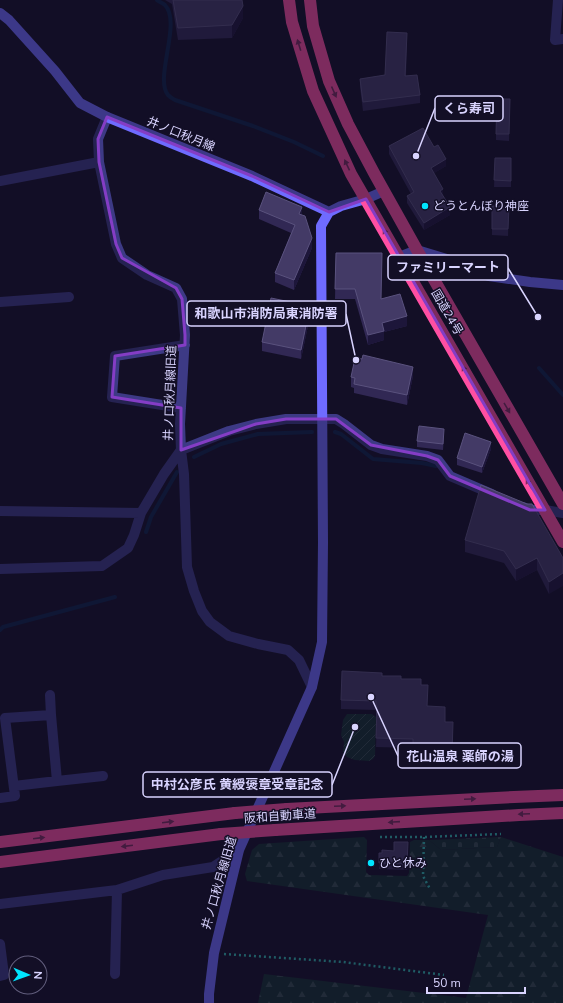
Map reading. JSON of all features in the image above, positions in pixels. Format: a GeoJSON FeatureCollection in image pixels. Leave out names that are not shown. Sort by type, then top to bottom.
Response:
{"type":"FeatureCollection","features":[{"type":"Feature","properties":{"kind":"highway","name":"国道24号"},"geometry":{"type":"LineString","coordinates":[[289,0],[292,22],[313,91],[351,174],[563,542]]}},
{"type":"Feature","properties":{"kind":"highway","name":"国道24号"},"geometry":{"type":"LineString","coordinates":[[310,0],[313,26],[329,81],[348,124],[416,250],[563,504]]}},
{"type":"Feature","properties":{"kind":"highway","name":"阪和自動車道"},"geometry":{"type":"LineString","coordinates":[[0,842],[235,813],[563,795]]}},
{"type":"Feature","properties":{"kind":"highway","name":"阪和自動車道"},"geometry":{"type":"LineString","coordinates":[[0,862],[221,834],[563,813]]}},
{"type":"Feature","properties":{"kind":"street"},"geometry":{"type":"LineString","coordinates":[[558,0],[555,40],[563,39]]}},
{"type":"Feature","properties":{"kind":"street","name":"井ノ口秋月線"},"geometry":{"type":"LineString","coordinates":[[0,13],[9,20],[56,71],[80,103],[107,117],[252,176],[329,212]]}},
{"type":"Feature","properties":{"kind":"street","name":"井ノ口秋月線旧道"},"geometry":{"type":"LineString","coordinates":[[107,117],[98,138],[99,162],[116,244],[122,258],[147,274],[176,288],[182,299],[185,345],[180,424],[181,450],[184,474],[187,566],[194,591],[202,611],[210,622],[229,636],[288,650],[299,660],[312,687]]}},
{"type":"Feature","properties":{"kind":"street"},"geometry":{"type":"LineString","coordinates":[[0,181],[99,162]]}},
{"type":"Feature","properties":{"kind":"street"},"geometry":{"type":"LineString","coordinates":[[329,212],[341,206],[366,199],[384,191]]}},
{"type":"Feature","properties":{"kind":"street","name":"井ノ口秋月線旧道"},"geometry":{"type":"LineString","coordinates":[[209,1003],[208,994],[214,953],[240,850],[312,687],[322,642],[323,418],[321,226],[329,212]]}},
{"type":"Feature","properties":{"kind":"street"},"geometry":{"type":"LineString","coordinates":[[399,257],[416,250],[450,260],[489,276],[563,285]]}},
{"type":"Feature","properties":{"kind":"street"},"geometry":{"type":"LineString","coordinates":[[0,302],[68,297]]}},
{"type":"Feature","properties":{"kind":"street"},"geometry":{"type":"LineString","coordinates":[[181,408],[112,397],[116,356],[185,345]]}},
{"type":"Feature","properties":{"kind":"street"},"geometry":{"type":"LineString","coordinates":[[0,569],[102,566],[128,548],[141,513],[164,474],[181,450],[229,431],[256,424],[286,419],[336,419],[371,445],[382,449],[427,456],[438,460],[450,476],[501,498]]}},
{"type":"Feature","properties":{"kind":"street"},"geometry":{"type":"LineString","coordinates":[[516,504],[530,510],[544,510],[563,513]]}},
{"type":"Feature","properties":{"kind":"street"},"geometry":{"type":"LineString","coordinates":[[0,511],[141,513]]}},
{"type":"Feature","properties":{"kind":"street"},"geometry":{"type":"LineString","coordinates":[[50,695],[57,781]]}},
{"type":"Feature","properties":{"kind":"street"},"geometry":{"type":"LineString","coordinates":[[0,798],[15,796],[5,750],[5,718],[51,715]]}},
{"type":"Feature","properties":{"kind":"street"},"geometry":{"type":"LineString","coordinates":[[14,786],[103,776]]}},
{"type":"Feature","properties":{"kind":"street"},"geometry":{"type":"LineString","coordinates":[[0,904],[117,890],[163,875],[213,868],[240,850]]}},
{"type":"Feature","properties":{"kind":"street"},"geometry":{"type":"LineString","coordinates":[[115,974],[117,890]]}},
{"type":"Feature","properties":{"kind":"street"},"geometry":{"type":"LineString","coordinates":[[0,944],[4,976],[0,976]]}},
{"type":"Feature","properties":{"kind":"path"},"geometry":{"type":"LineString","coordinates":[[384,837],[501,834]]}},
{"type":"Feature","properties":{"kind":"path"},"geometry":{"type":"LineString","coordinates":[[424,837],[423,876],[430,889]]}},
{"type":"Feature","properties":{"kind":"path"},"geometry":{"type":"LineString","coordinates":[[214,953],[343,962],[444,975]]}},
{"type":"Feature","properties":{"kind":"highlighted area"},"geometry":{"type":"Polygon","coordinates":[[[107,117],[252,176],[329,212],[366,199],[545,510],[530,510],[450,476],[438,460],[427,456],[371,445],[336,419],[286,419],[256,424],[181,450],[181,408],[112,397],[115,356],[185,345],[185,335],[182,299],[176,288],[122,258],[116,244],[99,162],[98,139],[107,117]]]}},
{"type":"Feature","properties":{"kind":"green space"},"geometry":{"type":"Polygon","coordinates":[[[347,714],[372,714],[376,717],[375,756],[373,759],[369,761],[355,760],[347,757],[343,752],[344,742],[341,735],[343,720],[347,714]]]}},
{"type":"Feature","properties":{"kind":"green space"},"geometry":{"type":"Polygon","coordinates":[[[364,837],[367,840],[366,872],[369,875],[407,876],[409,873],[410,842],[414,840],[429,840],[441,850],[497,847],[501,837],[563,857],[563,1003],[258,1003],[264,974],[466,998],[488,915],[247,881],[245,874],[252,850],[259,844],[364,837]]]}},
{"type":"Feature","properties":{"kind":"green space"},"geometry":{"type":"Polygon","coordinates":[[[501,837],[497,847],[441,850],[429,840],[501,837]]]}},
{"type":"Feature","properties":{"kind":"building"},"geometry":{"type":"Polygon","coordinates":[[[173,0],[242,0],[243,6],[232,25],[178,28],[173,0]]]}},
{"type":"Feature","properties":{"kind":"building"},"geometry":{"type":"Polygon","coordinates":[[[387,32],[407,33],[405,76],[417,75],[420,95],[363,102],[360,79],[385,75],[387,32]]]}},
{"type":"Feature","properties":{"kind":"building"},"geometry":{"type":"Polygon","coordinates":[[[497,99],[510,99],[509,134],[496,134],[497,99]]]}},
{"type":"Feature","properties":{"kind":"building"},"geometry":{"type":"Polygon","coordinates":[[[423,128],[434,147],[438,145],[446,159],[431,168],[443,189],[440,191],[450,207],[424,223],[407,196],[414,192],[389,146],[423,128]]]}},
{"type":"Feature","properties":{"kind":"building"},"geometry":{"type":"Polygon","coordinates":[[[495,158],[511,158],[511,181],[494,180],[495,158]]]}},
{"type":"Feature","properties":{"kind":"building"},"geometry":{"type":"Polygon","coordinates":[[[266,192],[302,207],[299,214],[305,216],[312,238],[294,280],[275,273],[295,225],[259,210],[266,192]]]}},
{"type":"Feature","properties":{"kind":"building"},"geometry":{"type":"Polygon","coordinates":[[[492,206],[509,206],[508,229],[492,229],[492,206]]]}},
{"type":"Feature","properties":{"kind":"building"},"geometry":{"type":"Polygon","coordinates":[[[336,253],[382,253],[381,299],[400,294],[407,316],[382,323],[384,331],[368,335],[355,289],[335,289],[336,253]]]}},
{"type":"Feature","properties":{"kind":"building"},"geometry":{"type":"Polygon","coordinates":[[[271,298],[310,306],[301,350],[262,342],[271,298]]]}},
{"type":"Feature","properties":{"kind":"building"},"geometry":{"type":"Polygon","coordinates":[[[363,355],[413,367],[407,395],[354,384],[355,378],[351,377],[354,363],[356,364],[358,358],[362,359],[363,355]]]}},
{"type":"Feature","properties":{"kind":"building"},"geometry":{"type":"Polygon","coordinates":[[[419,426],[444,429],[443,444],[417,441],[419,426]]]}},
{"type":"Feature","properties":{"kind":"building"},"geometry":{"type":"Polygon","coordinates":[[[465,433],[491,442],[482,467],[457,458],[465,433]]]}},
{"type":"Feature","properties":{"kind":"building"},"geometry":{"type":"Polygon","coordinates":[[[481,485],[527,504],[532,504],[563,558],[563,573],[549,582],[537,558],[516,569],[504,551],[465,540],[481,485]]]}},
{"type":"Feature","properties":{"kind":"building"},"geometry":{"type":"Polygon","coordinates":[[[342,671],[382,673],[382,676],[401,676],[401,679],[421,679],[421,685],[428,685],[427,706],[445,707],[445,722],[453,722],[452,754],[413,752],[413,739],[376,738],[376,701],[341,700],[342,671]]]}},
{"type":"Feature","properties":{"kind":"building"},"geometry":{"type":"Polygon","coordinates":[[[394,842],[408,842],[407,864],[379,863],[379,853],[382,853],[382,850],[394,851],[394,842]]]}},
{"type":"Feature","properties":{"kind":"waterway"},"geometry":{"type":"LineString","coordinates":[[157,0],[165,5],[169,13],[171,24],[164,76],[165,87],[169,96],[175,100],[253,126],[294,142],[323,156]]}},
{"type":"Feature","properties":{"kind":"waterway"},"geometry":{"type":"LineString","coordinates":[[539,368],[563,395]]}},
{"type":"Feature","properties":{"kind":"waterway"},"geometry":{"type":"LineString","coordinates":[[194,457],[221,444],[258,434],[312,432]]}},
{"type":"Feature","properties":{"kind":"waterway"},"geometry":{"type":"LineString","coordinates":[[335,432],[341,434],[373,459],[422,463],[436,466]]}},
{"type":"Feature","properties":{"kind":"waterway"},"geometry":{"type":"LineString","coordinates":[[146,532],[151,517],[177,472]]}},
{"type":"Feature","properties":{"kind":"waterway"},"geometry":{"type":"LineString","coordinates":[[0,630],[3,627],[115,597]]}},
{"type":"Feature","properties":{"kind":"place","name":"くら寿司"},"geometry":{"type":"Point","coordinates":[416,156]}},
{"type":"Feature","properties":{"kind":"place","name":"どうとんぼり神座"},"geometry":{"type":"Point","coordinates":[425,206]}},
{"type":"Feature","properties":{"kind":"place","name":"ファミリーマート"},"geometry":{"type":"Point","coordinates":[538,317]}},
{"type":"Feature","properties":{"kind":"place","name":"和歌山市消防局東消防署"},"geometry":{"type":"Point","coordinates":[356,360]}},
{"type":"Feature","properties":{"kind":"place","name":"花山温泉 薬師の湯"},"geometry":{"type":"Point","coordinates":[371,697]}},
{"type":"Feature","properties":{"kind":"place","name":"中村公彦氏 黄綬褒章受章記念"},"geometry":{"type":"Point","coordinates":[355,727]}},
{"type":"Feature","properties":{"kind":"place","name":"ひと休み"},"geometry":{"type":"Point","coordinates":[371,863]}}]}
